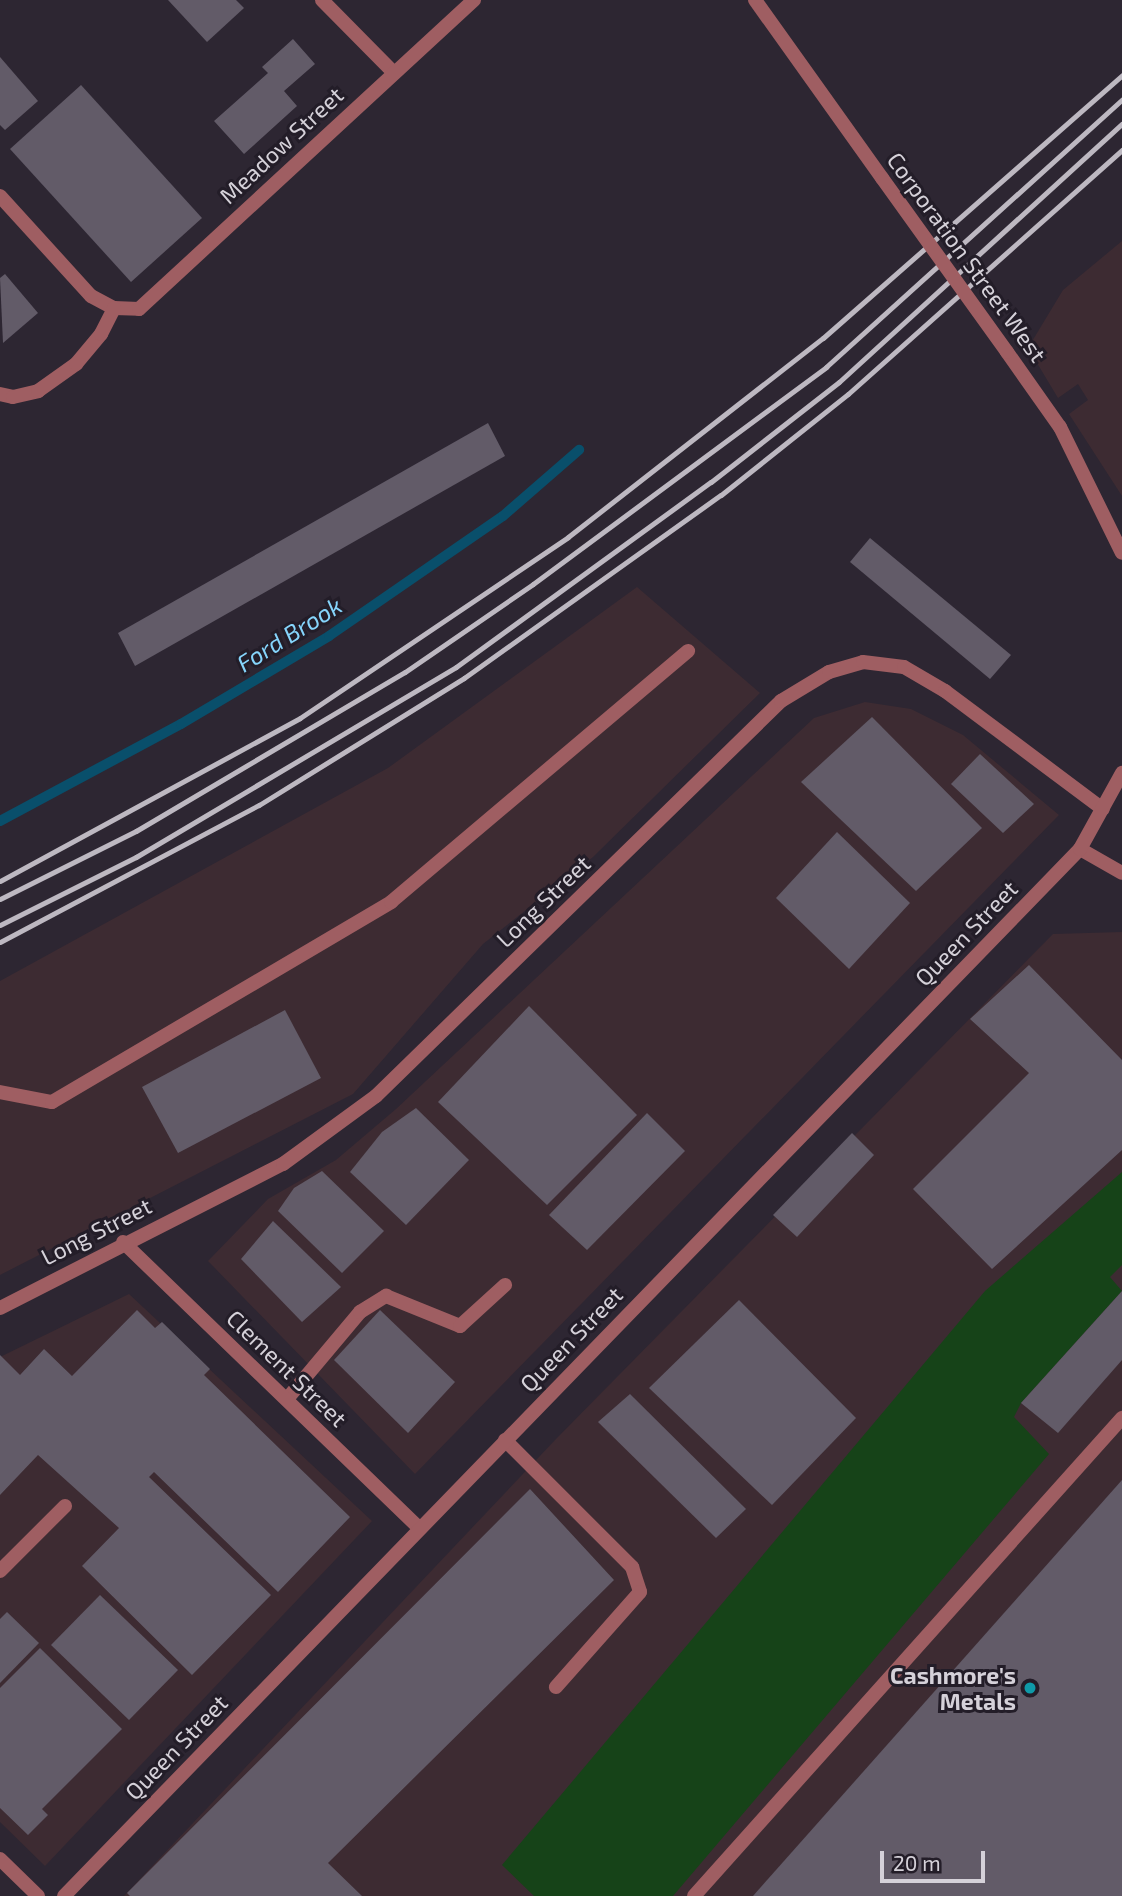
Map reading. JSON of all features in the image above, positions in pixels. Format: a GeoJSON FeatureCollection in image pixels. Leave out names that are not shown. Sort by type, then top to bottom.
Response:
{"type":"FeatureCollection","features":[{"type":"Feature","properties":{"kind":"street"},"geometry":{"type":"LineString","coordinates":[[322,0],[392,71]]}},
{"type":"Feature","properties":{"kind":"street","name":"Meadow Street"},"geometry":{"type":"LineString","coordinates":[[114,308],[139,309],[392,71],[474,0]]}},
{"type":"Feature","properties":{"kind":"street","name":"Corporation Street West"},"geometry":{"type":"LineString","coordinates":[[755,0],[1060,427],[1122,553]]}},
{"type":"Feature","properties":{"kind":"street"},"geometry":{"type":"LineString","coordinates":[[0,195],[91,296],[114,308],[101,334],[76,364],[38,391],[0,394]]}},
{"type":"Feature","properties":{"kind":"street"},"geometry":{"type":"LineString","coordinates":[[0,1093],[52,1102],[391,902],[688,651]]}},
{"type":"Feature","properties":{"kind":"street","name":"Long Street"},"geometry":{"type":"LineString","coordinates":[[0,1308],[123,1242],[283,1164],[376,1096],[781,701],[830,672],[863,662],[904,667],[946,691],[1103,809]]}},
{"type":"Feature","properties":{"kind":"street"},"geometry":{"type":"LineString","coordinates":[[1103,809],[1122,773]]}},
{"type":"Feature","properties":{"kind":"street","name":"Queen Street"},"geometry":{"type":"LineString","coordinates":[[64,1896],[1080,849],[1103,809]]}},
{"type":"Feature","properties":{"kind":"street"},"geometry":{"type":"LineString","coordinates":[[1080,849],[1122,873]]}},
{"type":"Feature","properties":{"kind":"street","name":"Clement Street"},"geometry":{"type":"LineString","coordinates":[[123,1242],[419,1528]]}},
{"type":"Feature","properties":{"kind":"street"},"geometry":{"type":"LineString","coordinates":[[287,1399],[360,1312],[386,1296],[460,1326],[505,1285]]}},
{"type":"Feature","properties":{"kind":"street"},"geometry":{"type":"LineString","coordinates":[[694,1896],[1122,1418]]}},
{"type":"Feature","properties":{"kind":"street"},"geometry":{"type":"LineString","coordinates":[[505,1440],[632,1567],[640,1592],[556,1687]]}},
{"type":"Feature","properties":{"kind":"street"},"geometry":{"type":"LineString","coordinates":[[0,1571],[65,1506]]}},
{"type":"Feature","properties":{"kind":"street"},"geometry":{"type":"LineString","coordinates":[[0,1859],[38,1896]]}},
{"type":"Feature","properties":{"kind":"shaded area"},"geometry":{"type":"Polygon","coordinates":[[[1122,241],[1122,496],[1069,414],[1088,400],[1078,384],[1058,398],[1028,348],[1063,290],[1122,241]]]}},
{"type":"Feature","properties":{"kind":"shaded area"},"geometry":{"type":"Polygon","coordinates":[[[637,587],[760,693],[593,857],[483,944],[353,1094],[0,1275],[0,981],[388,768],[637,587]]]}},
{"type":"Feature","properties":{"kind":"shaded area"},"geometry":{"type":"Polygon","coordinates":[[[865,702],[911,709],[963,735],[1059,815],[415,1474],[208,1261],[268,1199],[336,1160],[396,1109],[814,718],[865,702]]]}},
{"type":"Feature","properties":{"kind":"shaded area"},"geometry":{"type":"Polygon","coordinates":[[[1122,932],[1122,1896],[124,1896],[556,1439],[1053,934],[1122,932]]]}},
{"type":"Feature","properties":{"kind":"shaded area"},"geometry":{"type":"Polygon","coordinates":[[[129,1294],[372,1521],[45,1866],[0,1822],[0,1357],[129,1294]]]}},
{"type":"Feature","properties":{"kind":"green space"},"geometry":{"type":"Polygon","coordinates":[[[1122,1172],[1122,1265],[1110,1277],[1122,1291],[1021,1403],[1014,1417],[1049,1454],[673,1896],[534,1896],[502,1865],[985,1291],[1122,1172]]]}},
{"type":"Feature","properties":{"kind":"building"},"geometry":{"type":"Polygon","coordinates":[[[168,0],[236,0],[244,8],[207,42],[168,0]]]}},
{"type":"Feature","properties":{"kind":"building"},"geometry":{"type":"Polygon","coordinates":[[[293,39],[315,64],[284,91],[297,106],[244,154],[214,121],[268,73],[262,67],[293,39]]]}},
{"type":"Feature","properties":{"kind":"building"},"geometry":{"type":"Polygon","coordinates":[[[0,57],[38,101],[5,130],[0,125],[0,57]]]}},
{"type":"Feature","properties":{"kind":"building"},"geometry":{"type":"Polygon","coordinates":[[[81,85],[202,218],[131,282],[10,149],[81,85]]]}},
{"type":"Feature","properties":{"kind":"building"},"geometry":{"type":"Polygon","coordinates":[[[5,274],[38,313],[3,343],[0,278],[5,274]]]}},
{"type":"Feature","properties":{"kind":"building"},"geometry":{"type":"Polygon","coordinates":[[[488,423],[505,456],[135,666],[118,633],[488,423]]]}},
{"type":"Feature","properties":{"kind":"building"},"geometry":{"type":"Polygon","coordinates":[[[870,538],[1011,655],[990,679],[850,562],[870,538]]]}},
{"type":"Feature","properties":{"kind":"building"},"geometry":{"type":"Polygon","coordinates":[[[872,717],[982,828],[916,891],[801,782],[872,717]]]}},
{"type":"Feature","properties":{"kind":"building"},"geometry":{"type":"Polygon","coordinates":[[[980,754],[1034,804],[1003,833],[951,784],[980,754]]]}},
{"type":"Feature","properties":{"kind":"building"},"geometry":{"type":"Polygon","coordinates":[[[837,832],[910,903],[849,969],[776,898],[837,832]]]}},
{"type":"Feature","properties":{"kind":"building"},"geometry":{"type":"Polygon","coordinates":[[[1029,965],[1122,1060],[1122,1150],[992,1269],[913,1189],[1029,1073],[970,1019],[1029,965]]]}},
{"type":"Feature","properties":{"kind":"building"},"geometry":{"type":"Polygon","coordinates":[[[529,1006],[637,1115],[547,1205],[438,1102],[529,1006]]]}},
{"type":"Feature","properties":{"kind":"building"},"geometry":{"type":"Polygon","coordinates":[[[285,1010],[321,1078],[178,1153],[142,1087],[285,1010]]]}},
{"type":"Feature","properties":{"kind":"building"},"geometry":{"type":"Polygon","coordinates":[[[416,1108],[469,1160],[406,1225],[350,1172],[382,1132],[416,1108]]]}},
{"type":"Feature","properties":{"kind":"building"},"geometry":{"type":"Polygon","coordinates":[[[647,1113],[685,1151],[587,1250],[549,1215],[647,1113]]]}},
{"type":"Feature","properties":{"kind":"building"},"geometry":{"type":"Polygon","coordinates":[[[852,1133],[874,1155],[797,1237],[773,1215],[852,1133]]]}},
{"type":"Feature","properties":{"kind":"building"},"geometry":{"type":"Polygon","coordinates":[[[322,1171],[384,1231],[342,1273],[278,1211],[294,1188],[322,1171]]]}},
{"type":"Feature","properties":{"kind":"building"},"geometry":{"type":"Polygon","coordinates":[[[273,1221],[341,1287],[302,1322],[241,1259],[273,1221]]]}},
{"type":"Feature","properties":{"kind":"building"},"geometry":{"type":"Polygon","coordinates":[[[1122,1291],[1122,1360],[1058,1433],[1021,1403],[1122,1291]]]}},
{"type":"Feature","properties":{"kind":"building"},"geometry":{"type":"Polygon","coordinates":[[[739,1300],[856,1418],[772,1505],[649,1388],[739,1300]]]}},
{"type":"Feature","properties":{"kind":"building"},"geometry":{"type":"Polygon","coordinates":[[[137,1310],[155,1328],[162,1322],[210,1369],[204,1375],[350,1517],[278,1592],[154,1472],[149,1477],[271,1595],[192,1675],[82,1566],[119,1528],[38,1455],[0,1495],[0,1355],[20,1375],[44,1349],[72,1376],[137,1310]]]}},
{"type":"Feature","properties":{"kind":"building"},"geometry":{"type":"Polygon","coordinates":[[[380,1310],[455,1382],[408,1433],[334,1360],[380,1310]]]}},
{"type":"Feature","properties":{"kind":"building"},"geometry":{"type":"Polygon","coordinates":[[[630,1394],[746,1509],[716,1538],[598,1422],[630,1394]]]}},
{"type":"Feature","properties":{"kind":"building","name":"Cashmore's Metals"},"geometry":{"type":"Polygon","coordinates":[[[1122,1480],[1122,1896],[753,1896],[1122,1480]]]}},
{"type":"Feature","properties":{"kind":"building"},"geometry":{"type":"Polygon","coordinates":[[[530,1489],[614,1580],[328,1863],[362,1896],[130,1896],[127,1893],[530,1489]]]}},
{"type":"Feature","properties":{"kind":"building"},"geometry":{"type":"Polygon","coordinates":[[[100,1595],[178,1670],[129,1720],[51,1645],[100,1595]]]}},
{"type":"Feature","properties":{"kind":"building"},"geometry":{"type":"Polygon","coordinates":[[[7,1612],[39,1643],[0,1683],[0,1619],[7,1612]]]}},
{"type":"Feature","properties":{"kind":"building"},"geometry":{"type":"Polygon","coordinates":[[[40,1648],[122,1729],[42,1809],[48,1815],[28,1835],[0,1808],[0,1688],[40,1648]]]}},
{"type":"Feature","properties":{"kind":"waterway","name":"Ford Brook"},"geometry":{"type":"LineString","coordinates":[[0,821],[181,724],[329,636],[503,516],[579,450]]}},
{"type":"Feature","properties":{"kind":"railway"},"geometry":{"type":"LineString","coordinates":[[0,881],[300,718],[568,537],[823,338],[1122,75]]}},
{"type":"Feature","properties":{"kind":"railway"},"geometry":{"type":"LineString","coordinates":[[0,899],[136,831],[405,672],[533,584],[826,367],[1122,100]]}},
{"type":"Feature","properties":{"kind":"railway"},"geometry":{"type":"LineString","coordinates":[[0,925],[136,857],[456,667],[711,482],[839,382],[1122,124]]}},
{"type":"Feature","properties":{"kind":"railway"},"geometry":{"type":"LineString","coordinates":[[0,942],[259,805],[464,678],[721,495],[848,394],[1122,150]]}},
{"type":"Feature","properties":{"kind":"place","name":"Cashmore's Metals"},"geometry":{"type":"Point","coordinates":[1030,1688]}}]}
